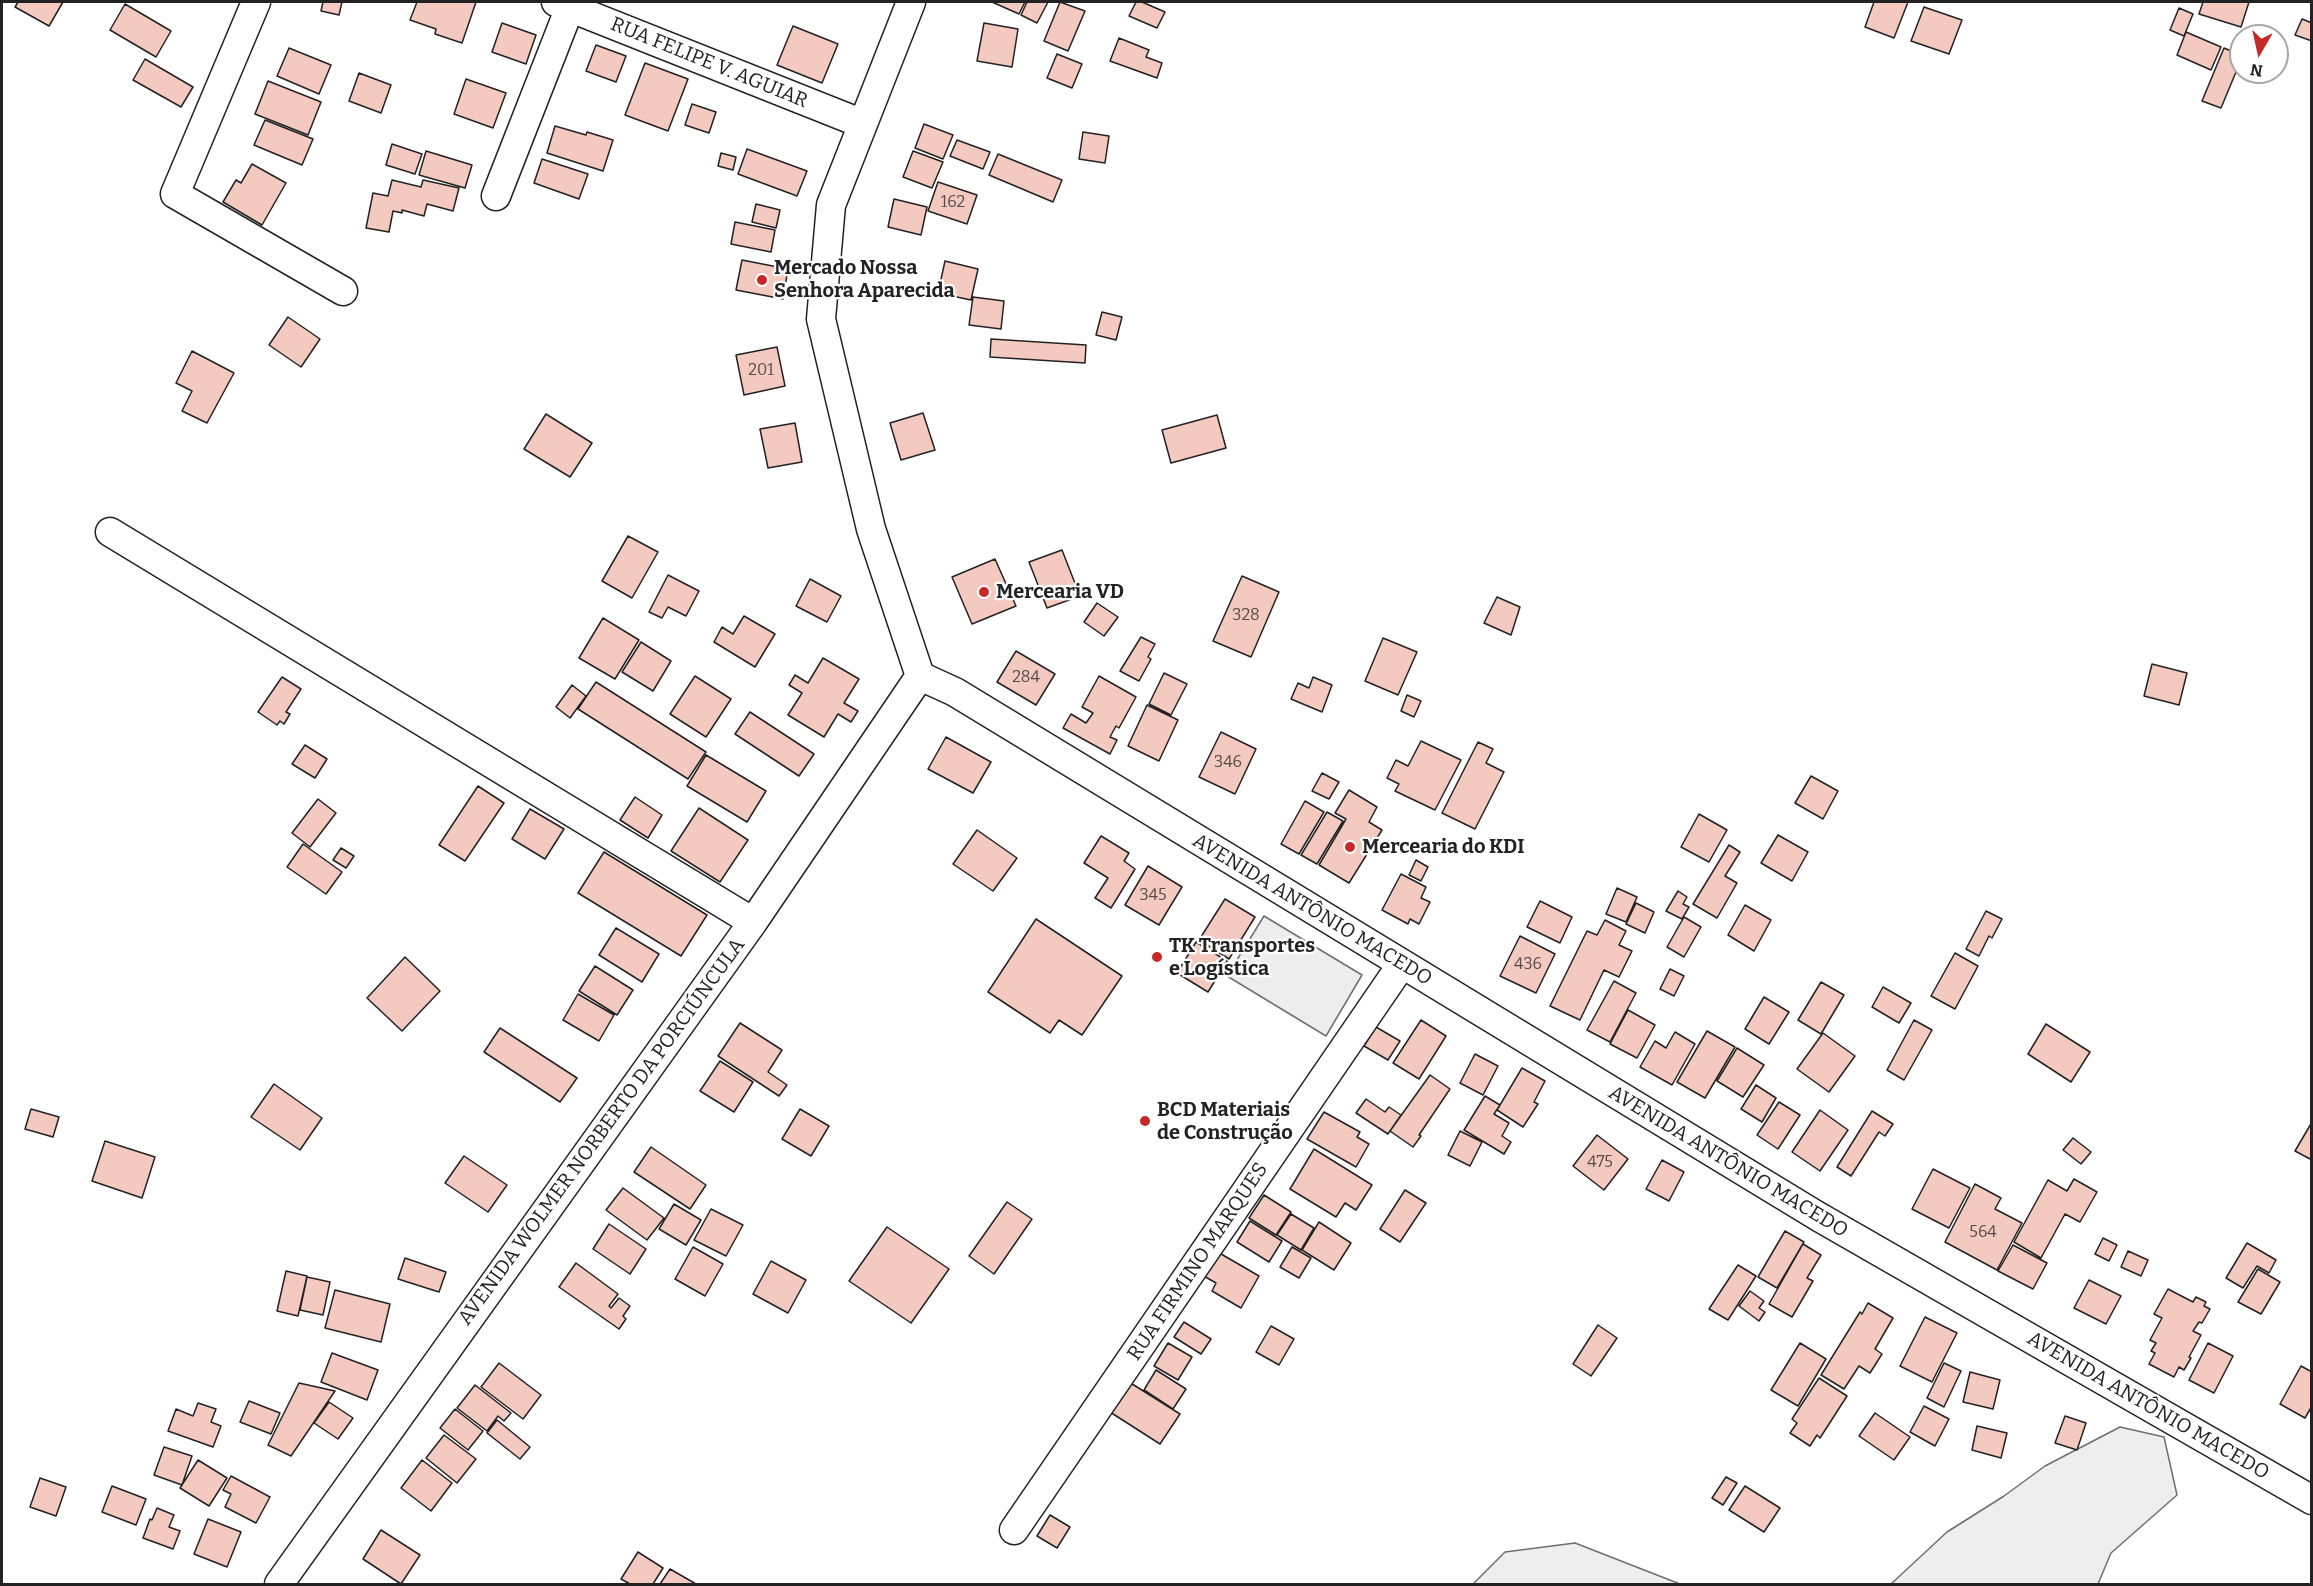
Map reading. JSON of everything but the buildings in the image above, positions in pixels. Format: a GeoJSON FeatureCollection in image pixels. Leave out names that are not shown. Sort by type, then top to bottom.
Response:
{"type":"FeatureCollection","features":[{"type":"Feature","properties":{"kind":"street"},"geometry":{"type":"LineString","coordinates":[[256,2],[175,194],[343,291]]}},
{"type":"Feature","properties":{"kind":"street"},"geometry":{"type":"LineString","coordinates":[[911,2],[831,205],[821,319],[871,529],[920,676]]}},
{"type":"Feature","properties":{"kind":"street"},"geometry":{"type":"LineString","coordinates":[[496,195],[566,3]]}},
{"type":"Feature","properties":{"kind":"street","name":"RUA FELIPE V. AGUIAR"},"geometry":{"type":"LineString","coordinates":[[566,3],[863,124]]}},
{"type":"Feature","properties":{"kind":"street"},"geometry":{"type":"LineString","coordinates":[[110,532],[753,922]]}},
{"type":"Feature","properties":{"kind":"street","name":"AVENIDA WOLMER NORBERTO DA PORCIÚNCULA"},"geometry":{"type":"LineString","coordinates":[[279,1584],[753,922],[920,676]]}},
{"type":"Feature","properties":{"kind":"street","name":"AVENIDA ANTÔNIO MACEDO"},"geometry":{"type":"LineString","coordinates":[[920,676],[955,692],[1819,1217],[2312,1500]]}},
{"type":"Feature","properties":{"kind":"street","name":"RUA FIRMINO MARQUES"},"geometry":{"type":"LineString","coordinates":[[1014,1530],[1402,964]]}},
{"type":"Feature","properties":{"kind":"shaded area"},"geometry":{"type":"Polygon","coordinates":[[[1264,916],[1362,975],[1326,1036],[1227,976],[1264,916]]]}},
{"type":"Feature","properties":{"kind":"shaded area"},"geometry":{"type":"Polygon","coordinates":[[[2120,1427],[2164,1437],[2177,1495],[2111,1553],[2098,1584],[1891,1584],[1947,1532],[2004,1496],[2045,1466],[2120,1427]]]}},
{"type":"Feature","properties":{"kind":"shaded area"},"geometry":{"type":"Polygon","coordinates":[[[1575,1543],[1680,1584],[1473,1584],[1505,1552],[1575,1543]]]}},
{"type":"Feature","properties":{"kind":"place","name":"Mercado Nossa Senhora Aparecida"},"geometry":{"type":"Point","coordinates":[762,280]}},
{"type":"Feature","properties":{"kind":"place","name":"Mercearia VD"},"geometry":{"type":"Point","coordinates":[984,592]}},
{"type":"Feature","properties":{"kind":"place","name":"Mercearia do KDI"},"geometry":{"type":"Point","coordinates":[1350,847]}},
{"type":"Feature","properties":{"kind":"place","name":"TK Transportes e Logística"},"geometry":{"type":"Point","coordinates":[1157,957]}},
{"type":"Feature","properties":{"kind":"place","name":"BCD Materiais de Construção"},"geometry":{"type":"Point","coordinates":[1145,1121]}}]}
